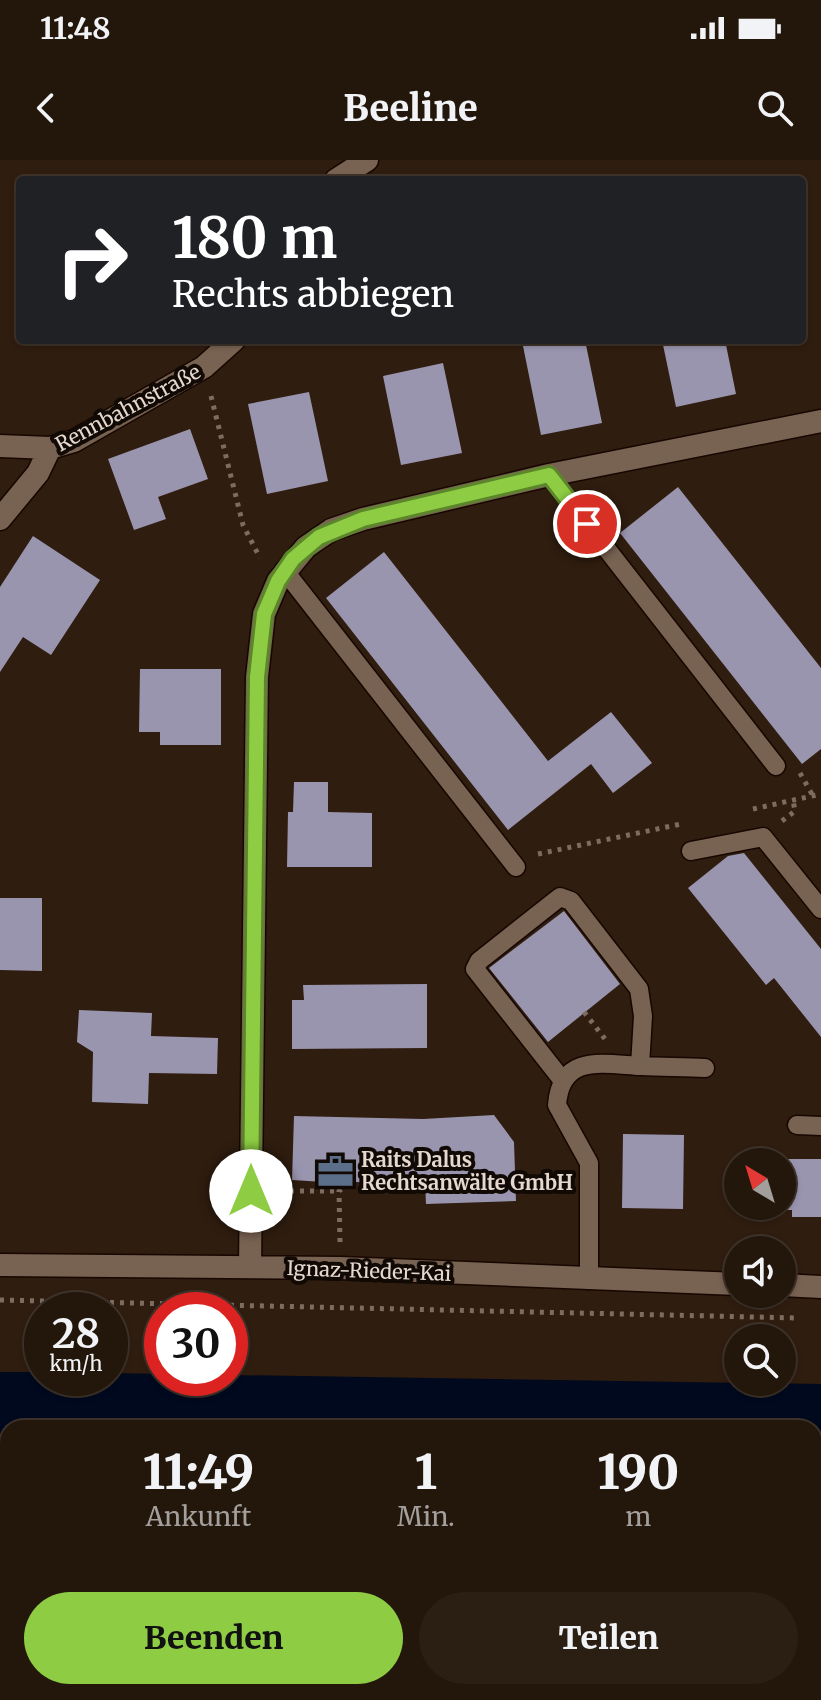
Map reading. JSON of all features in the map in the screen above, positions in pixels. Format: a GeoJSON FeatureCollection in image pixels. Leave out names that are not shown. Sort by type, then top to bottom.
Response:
{"type":"FeatureCollection","features":[{"type":"Feature","properties":{"kind":"street"},"geometry":{"type":"LineString","coordinates":[[342,176],[367,160]]}},
{"type":"Feature","properties":{"kind":"street","name":"Rennbahnstraße"},"geometry":{"type":"LineString","coordinates":[[0,519],[38,473],[50,448],[90,433],[204,367],[230,344]]}},
{"type":"Feature","properties":{"kind":"street"},"geometry":{"type":"LineString","coordinates":[[250,1267],[257,677],[264,614],[281,575],[306,547],[344,524],[549,475],[821,421]]}},
{"type":"Feature","properties":{"kind":"street"},"geometry":{"type":"LineString","coordinates":[[0,446],[50,448]]}},
{"type":"Feature","properties":{"kind":"street","name":"Ignaz-Rieder-Kai"},"geometry":{"type":"LineString","coordinates":[[0,1265],[340,1268],[724,1284]]}},
{"type":"Feature","properties":{"kind":"street"},"geometry":{"type":"LineString","coordinates":[[796,1286],[821,1287]]}},
{"type":"Feature","properties":{"kind":"lane"},"geometry":{"type":"LineString","coordinates":[[549,475],[776,766]]}},
{"type":"Feature","properties":{"kind":"lane"},"geometry":{"type":"LineString","coordinates":[[281,575],[516,867]]}},
{"type":"Feature","properties":{"kind":"lane"},"geometry":{"type":"LineString","coordinates":[[691,851],[763,837],[821,909]]}},
{"type":"Feature","properties":{"kind":"lane"},"geometry":{"type":"LineString","coordinates":[[563,1081],[475,969],[479,961],[560,897],[571,901],[639,989],[643,1016],[640,1066]]}},
{"type":"Feature","properties":{"kind":"lane"},"geometry":{"type":"LineString","coordinates":[[589,1280],[589,1163],[557,1105],[563,1081],[586,1064],[705,1068]]}},
{"type":"Feature","properties":{"kind":"lane"},"geometry":{"type":"LineString","coordinates":[[797,1125],[821,1126]]}},
{"type":"Feature","properties":{"kind":"path"},"geometry":{"type":"LineString","coordinates":[[204,367],[246,535],[281,575]]}},
{"type":"Feature","properties":{"kind":"path"},"geometry":{"type":"LineString","coordinates":[[748,810],[821,794]]}},
{"type":"Feature","properties":{"kind":"path"},"geometry":{"type":"LineString","coordinates":[[516,867],[540,854],[689,822]]}},
{"type":"Feature","properties":{"kind":"path"},"geometry":{"type":"LineString","coordinates":[[251,1191],[341,1190],[340,1268]]}},
{"type":"Feature","properties":{"kind":"path"},"geometry":{"type":"LineString","coordinates":[[0,1300],[806,1318]]}},
{"type":"Feature","properties":{"kind":"water"},"geometry":{"type":"Polygon","coordinates":[[[0,1372],[24,1372],[24,1396],[128,1396],[128,1373],[144,1374],[144,1396],[248,1396],[248,1375],[724,1383],[724,1396],[796,1396],[796,1384],[821,1384],[821,1420],[0,1420],[0,1372]]]}},
{"type":"Feature","properties":{"kind":"building"},"geometry":{"type":"Polygon","coordinates":[[[586,344],[602,423],[541,435],[523,346],[586,344]]]}},
{"type":"Feature","properties":{"kind":"building"},"geometry":{"type":"Polygon","coordinates":[[[663,344],[726,344],[736,394],[676,407],[663,344]]]}},
{"type":"Feature","properties":{"kind":"building"},"geometry":{"type":"Polygon","coordinates":[[[443,363],[462,453],[401,465],[383,376],[443,363]]]}},
{"type":"Feature","properties":{"kind":"building"},"geometry":{"type":"Polygon","coordinates":[[[309,392],[328,481],[267,494],[248,404],[309,392]]]}},
{"type":"Feature","properties":{"kind":"building"},"geometry":{"type":"Polygon","coordinates":[[[190,429],[208,479],[158,497],[166,519],[134,530],[108,459],[190,429]]]}},
{"type":"Feature","properties":{"kind":"building"},"geometry":{"type":"Polygon","coordinates":[[[678,487],[821,668],[821,749],[802,764],[620,533],[678,487]]]}},
{"type":"Feature","properties":{"kind":"building"},"geometry":{"type":"Polygon","coordinates":[[[33,536],[100,580],[51,655],[23,637],[0,672],[0,587],[33,536]]]}},
{"type":"Feature","properties":{"kind":"building"},"geometry":{"type":"Polygon","coordinates":[[[384,552],[548,761],[611,712],[652,763],[613,793],[591,764],[508,830],[326,598],[384,552]]]}},
{"type":"Feature","properties":{"kind":"building"},"geometry":{"type":"Polygon","coordinates":[[[140,669],[221,669],[221,745],[160,745],[160,732],[139,732],[140,669]]]}},
{"type":"Feature","properties":{"kind":"building"},"geometry":{"type":"Polygon","coordinates":[[[294,782],[328,782],[328,812],[372,813],[372,867],[287,867],[288,812],[293,812],[294,782]]]}},
{"type":"Feature","properties":{"kind":"building"},"geometry":{"type":"Polygon","coordinates":[[[744,853],[821,949],[821,1037],[774,978],[766,985],[688,888],[728,856],[744,853]]]}},
{"type":"Feature","properties":{"kind":"building"},"geometry":{"type":"Polygon","coordinates":[[[0,898],[42,898],[42,971],[0,970],[0,898]]]}},
{"type":"Feature","properties":{"kind":"building"},"geometry":{"type":"Polygon","coordinates":[[[564,911],[620,984],[548,1042],[489,968],[564,911]]]}},
{"type":"Feature","properties":{"kind":"building"},"geometry":{"type":"Polygon","coordinates":[[[427,984],[427,1048],[292,1049],[292,1000],[304,1000],[303,985],[427,984]]]}},
{"type":"Feature","properties":{"kind":"building"},"geometry":{"type":"Polygon","coordinates":[[[79,1010],[152,1013],[151,1036],[218,1038],[217,1074],[149,1073],[148,1104],[92,1102],[93,1052],[77,1042],[79,1010]]]}},
{"type":"Feature","properties":{"kind":"building"},"geometry":{"type":"Polygon","coordinates":[[[494,1115],[514,1142],[516,1201],[426,1204],[425,1183],[354,1182],[339,1190],[324,1182],[292,1180],[294,1116],[423,1119],[494,1115]]]}},
{"type":"Feature","properties":{"kind":"building"},"geometry":{"type":"Polygon","coordinates":[[[623,1134],[684,1135],[683,1209],[622,1208],[623,1134]]]}},
{"type":"Feature","properties":{"kind":"building"},"geometry":{"type":"Polygon","coordinates":[[[796,1159],[821,1159],[821,1217],[796,1217],[796,1159]]]}},
{"type":"Feature","properties":{"kind":"place","name":"Raits Dalus Rechtsanwälte GmbH"},"geometry":{"type":"Point","coordinates":[335,1172]}},
{"type":"Feature","properties":{"kind":"route"},"geometry":{"type":"LineString","coordinates":[[251,1191],[251,972],[257,677],[264,614],[278,581],[293,559],[306,547],[344,524],[549,475],[587,524]]}}]}
